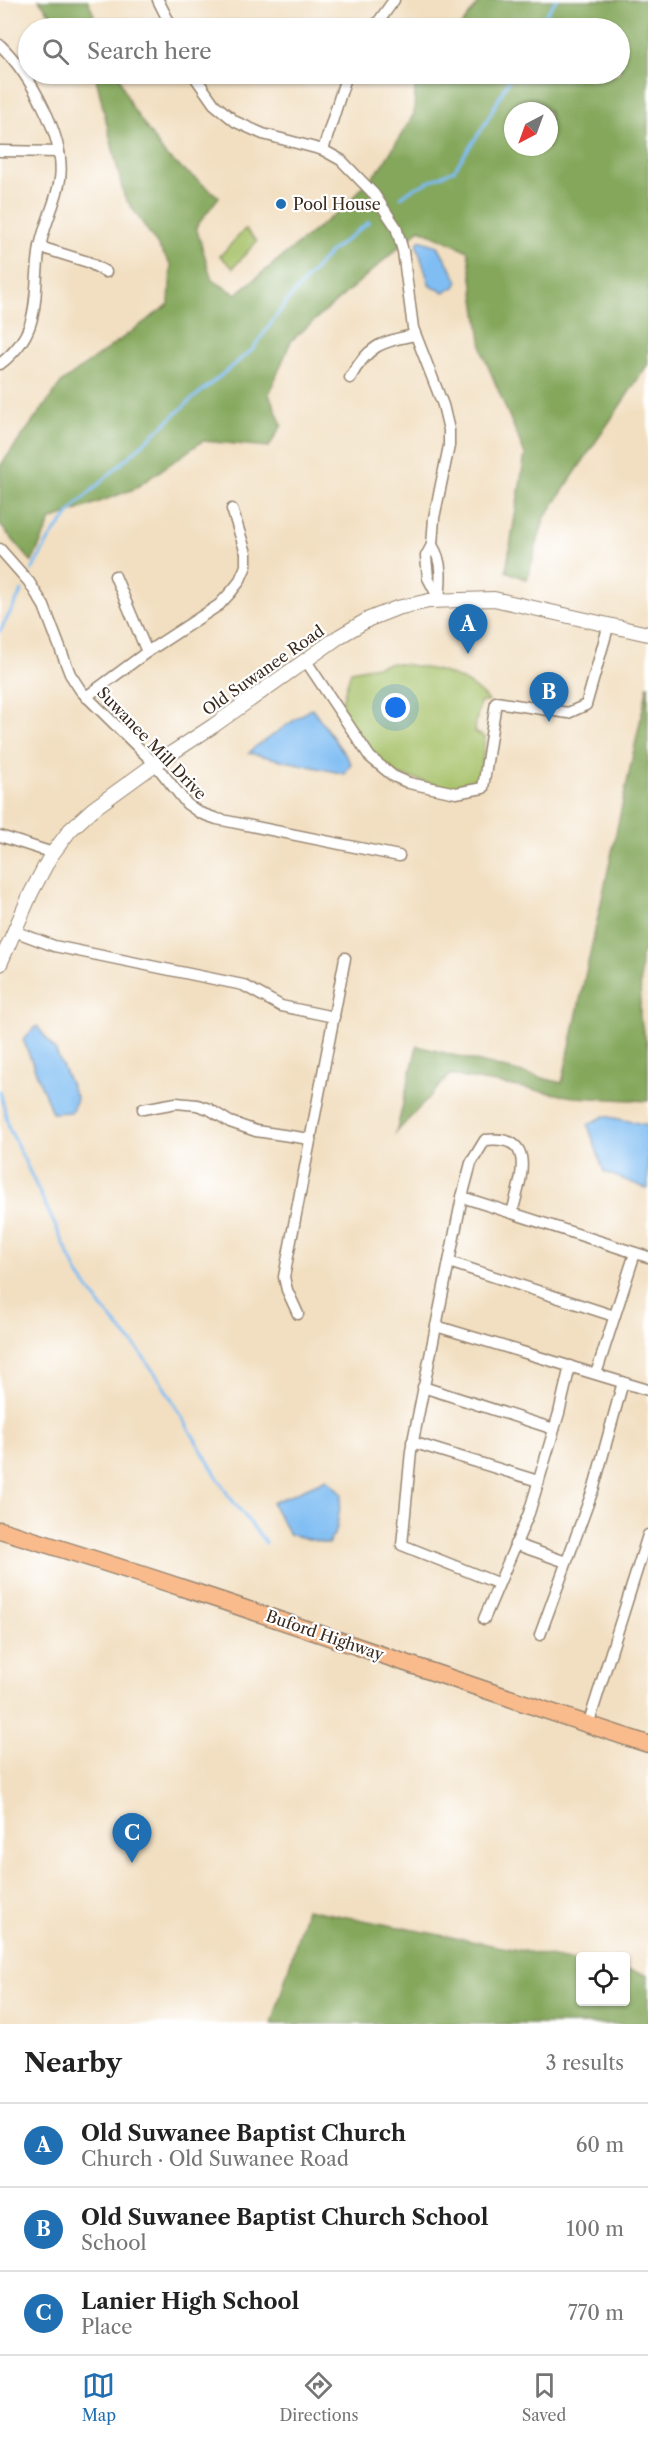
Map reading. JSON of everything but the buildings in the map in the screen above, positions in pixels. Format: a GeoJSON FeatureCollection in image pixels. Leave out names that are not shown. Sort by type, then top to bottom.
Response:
{"type":"FeatureCollection","features":[{"type":"Feature","properties":{"kind":"main road","name":"Buford Highway"},"geometry":{"type":"LineString","coordinates":[[0,1530],[333,1637],[648,1744]]}},
{"type":"Feature","properties":{"kind":"street"},"geometry":{"type":"LineString","coordinates":[[158,0],[167,18]]}},
{"type":"Feature","properties":{"kind":"street"},"geometry":{"type":"LineString","coordinates":[[381,18],[394,0]]}},
{"type":"Feature","properties":{"kind":"street"},"geometry":{"type":"LineString","coordinates":[[0,45],[18,66]]}},
{"type":"Feature","properties":{"kind":"street"},"geometry":{"type":"LineString","coordinates":[[0,364],[16,349],[31,325],[36,302],[40,247],[61,172],[59,152],[53,131],[30,84]]}},
{"type":"Feature","properties":{"kind":"street"},"geometry":{"type":"LineString","coordinates":[[201,84],[214,104],[236,122],[262,134],[323,150],[347,165],[381,204],[396,227],[403,251],[415,335],[443,405],[449,430],[449,446],[432,526],[432,545],[438,555],[441,577],[439,599]]}},
{"type":"Feature","properties":{"kind":"street"},"geometry":{"type":"LineString","coordinates":[[323,150],[344,84]]}},
{"type":"Feature","properties":{"kind":"street"},"geometry":{"type":"LineString","coordinates":[[0,151],[59,152]]}},
{"type":"Feature","properties":{"kind":"street"},"geometry":{"type":"LineString","coordinates":[[40,247],[88,261],[106,272]]}},
{"type":"Feature","properties":{"kind":"street"},"geometry":{"type":"LineString","coordinates":[[350,378],[359,362],[374,347],[394,339],[415,335]]}},
{"type":"Feature","properties":{"kind":"street"},"geometry":{"type":"LineString","coordinates":[[86,697],[147,652],[219,605],[239,582],[246,566],[246,553],[232,509]]}},
{"type":"Feature","properties":{"kind":"street","name":"Suwanee Mill Drive"},"geometry":{"type":"LineString","coordinates":[[0,549],[29,582],[44,606],[70,674],[86,697],[155,764],[187,804],[205,816],[399,856]]}},
{"type":"Feature","properties":{"kind":"street"},"geometry":{"type":"LineString","coordinates":[[114,576],[147,652]]}},
{"type":"Feature","properties":{"kind":"street","name":"Old Suwanee Road"},"geometry":{"type":"LineString","coordinates":[[0,964],[31,893],[53,853],[70,830],[93,809],[155,764],[352,627],[413,604],[439,599],[494,598],[648,634]]}},
{"type":"Feature","properties":{"kind":"street"},"geometry":{"type":"LineString","coordinates":[[306,661],[370,757],[393,777],[409,783],[456,793],[483,789],[496,702],[568,713],[586,705],[609,624]]}},
{"type":"Feature","properties":{"kind":"street"},"geometry":{"type":"LineString","coordinates":[[0,836],[53,853]]}},
{"type":"Feature","properties":{"kind":"street"},"geometry":{"type":"LineString","coordinates":[[14,931],[54,946],[243,985],[281,1006],[334,1017]]}},
{"type":"Feature","properties":{"kind":"street"},"geometry":{"type":"LineString","coordinates":[[298,1314],[284,1277],[345,958]]}},
{"type":"Feature","properties":{"kind":"street"},"geometry":{"type":"LineString","coordinates":[[143,1109],[176,1103],[197,1105],[209,1108],[230,1122],[256,1131],[310,1139]]}},
{"type":"Feature","properties":{"kind":"street"},"geometry":{"type":"LineString","coordinates":[[497,1583],[402,1545],[412,1442],[448,1262],[471,1163],[485,1140],[503,1138],[516,1146],[524,1164],[512,1213]]}},
{"type":"Feature","properties":{"kind":"street"},"geometry":{"type":"LineString","coordinates":[[462,1197],[648,1257]]}},
{"type":"Feature","properties":{"kind":"street"},"geometry":{"type":"LineString","coordinates":[[596,1374],[635,1253]]}},
{"type":"Feature","properties":{"kind":"street"},"geometry":{"type":"LineString","coordinates":[[448,1262],[614,1316]]}},
{"type":"Feature","properties":{"kind":"street"},"geometry":{"type":"LineString","coordinates":[[436,1326],[648,1390]]}},
{"type":"Feature","properties":{"kind":"street"},"geometry":{"type":"LineString","coordinates":[[483,1619],[529,1513],[570,1366]]}},
{"type":"Feature","properties":{"kind":"street"},"geometry":{"type":"LineString","coordinates":[[540,1635],[594,1487],[622,1382]]}},
{"type":"Feature","properties":{"kind":"street"},"geometry":{"type":"LineString","coordinates":[[423,1387],[554,1429]]}},
{"type":"Feature","properties":{"kind":"street"},"geometry":{"type":"LineString","coordinates":[[412,1442],[538,1481]]}},
{"type":"Feature","properties":{"kind":"street"},"geometry":{"type":"LineString","coordinates":[[588,1725],[648,1535]]}},
{"type":"Feature","properties":{"kind":"street"},"geometry":{"type":"LineString","coordinates":[[515,1544],[567,1562]]}},
{"type":"Feature","properties":{"kind":"green space"},"geometry":{"type":"Polygon","coordinates":[[[39,0],[88,0],[95,18],[53,18],[39,0]]]}},
{"type":"Feature","properties":{"kind":"green space"},"geometry":{"type":"Polygon","coordinates":[[[481,0],[648,0],[648,364],[544,519],[527,580],[506,571],[525,454],[483,354],[468,251],[420,229],[291,341],[269,394],[282,425],[269,447],[203,441],[134,489],[51,520],[32,562],[0,525],[0,466],[62,382],[169,304],[171,265],[124,196],[97,84],[122,84],[131,106],[166,156],[219,197],[196,227],[212,280],[236,294],[347,204],[382,166],[414,114],[415,87],[417,84],[630,84],[630,18],[467,18],[481,0]]]}},
{"type":"Feature","properties":{"kind":"green space"},"geometry":{"type":"Polygon","coordinates":[[[245,229],[257,241],[233,268],[220,256],[245,229]]]}},
{"type":"Feature","properties":{"kind":"green space"},"geometry":{"type":"Polygon","coordinates":[[[392,663],[445,673],[469,684],[489,702],[480,702],[474,732],[485,737],[478,786],[454,789],[399,775],[375,759],[340,708],[351,671],[392,663]]]}},
{"type":"Feature","properties":{"kind":"green space"},"geometry":{"type":"Polygon","coordinates":[[[648,685],[648,942],[641,957],[640,1017],[648,1049],[648,1101],[573,1097],[450,1075],[396,1133],[417,1046],[562,1083],[648,685]]]}},
{"type":"Feature","properties":{"kind":"green space"},"geometry":{"type":"Polygon","coordinates":[[[306,1909],[576,1961],[576,2006],[630,2006],[630,1971],[648,1975],[648,2024],[272,2024],[306,1909]]]}},
{"type":"Feature","properties":{"kind":"water"},"geometry":{"type":"Polygon","coordinates":[[[419,240],[438,246],[458,281],[455,287],[444,292],[430,286],[417,246],[419,240]]]}},
{"type":"Feature","properties":{"kind":"water"},"geometry":{"type":"Polygon","coordinates":[[[312,708],[351,763],[345,774],[249,753],[255,747],[312,708]]]}},
{"type":"Feature","properties":{"kind":"water"},"geometry":{"type":"Polygon","coordinates":[[[37,1026],[55,1050],[77,1099],[71,1112],[52,1113],[23,1039],[37,1026]]]}},
{"type":"Feature","properties":{"kind":"water"},"geometry":{"type":"Polygon","coordinates":[[[604,1116],[648,1125],[648,1189],[604,1172],[588,1125],[604,1116]]]}},
{"type":"Feature","properties":{"kind":"water"},"geometry":{"type":"Polygon","coordinates":[[[327,1479],[342,1494],[336,1531],[328,1544],[289,1534],[272,1503],[327,1479]]]}},
{"type":"Feature","properties":{"kind":"waterway"},"geometry":{"type":"LineString","coordinates":[[543,18],[556,0]]}},
{"type":"Feature","properties":{"kind":"waterway"},"geometry":{"type":"LineString","coordinates":[[401,197],[454,170],[484,126],[507,84]]}},
{"type":"Feature","properties":{"kind":"waterway"},"geometry":{"type":"LineString","coordinates":[[32,570],[50,538],[76,505],[191,400],[252,350],[285,304],[329,253],[369,222]]}},
{"type":"Feature","properties":{"kind":"waterway"},"geometry":{"type":"LineString","coordinates":[[0,631],[22,591]]}},
{"type":"Feature","properties":{"kind":"waterway"},"geometry":{"type":"LineString","coordinates":[[0,1091],[9,1128],[79,1276],[160,1380],[228,1495],[266,1543]]}},
{"type":"Feature","properties":{"kind":"place","name":"Pool House"},"geometry":{"type":"Point","coordinates":[281,204]}},
{"type":"Feature","properties":{"kind":"place","name":"Old Suwanee Baptist Church"},"geometry":{"type":"Point","coordinates":[468,654]}},
{"type":"Feature","properties":{"kind":"place","name":"Old Suwanee Baptist Church School"},"geometry":{"type":"Point","coordinates":[549,722]}},
{"type":"Feature","properties":{"kind":"place","name":"Lanier High School"},"geometry":{"type":"Point","coordinates":[132,1863]}}]}
